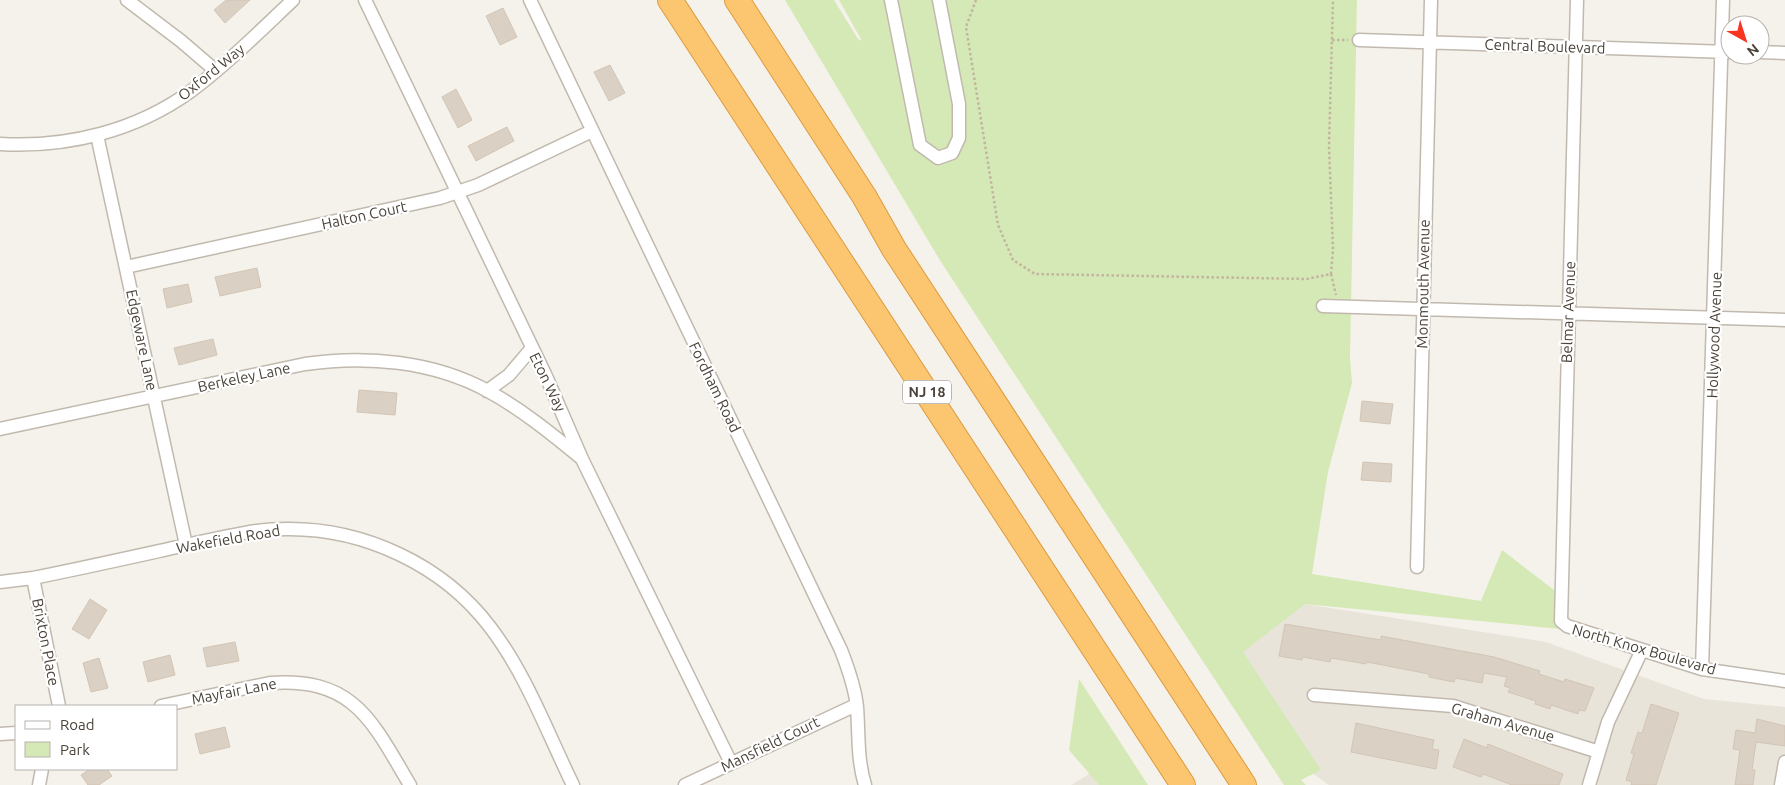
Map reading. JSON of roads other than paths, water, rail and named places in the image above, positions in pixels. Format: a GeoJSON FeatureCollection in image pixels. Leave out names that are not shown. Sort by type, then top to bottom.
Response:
{"type":"FeatureCollection","features":[{"type":"Feature","properties":{"kind":"highway","name":"NJ 18"},"geometry":{"type":"LineString","coordinates":[[670,0],[1183,785]]}},
{"type":"Feature","properties":{"kind":"highway"},"geometry":{"type":"LineString","coordinates":[[737,0],[864,196],[894,249],[1244,785]]}},
{"type":"Feature","properties":{"kind":"street"},"geometry":{"type":"LineString","coordinates":[[127,0],[181,41],[216,71]]}},
{"type":"Feature","properties":{"kind":"street","name":"Oxford Way"},"geometry":{"type":"LineString","coordinates":[[0,144],[38,144],[97,135],[122,128],[156,113],[190,92],[216,71],[293,0]]}},
{"type":"Feature","properties":{"kind":"street","name":"Eton Way"},"geometry":{"type":"LineString","coordinates":[[365,0],[532,348],[582,460],[731,763]]}},
{"type":"Feature","properties":{"kind":"street","name":"Fordham Road"},"geometry":{"type":"LineString","coordinates":[[530,0],[841,650],[851,677],[856,705],[860,761],[865,785]]}},
{"type":"Feature","properties":{"kind":"street"},"geometry":{"type":"LineString","coordinates":[[891,0],[920,145],[938,158],[952,153],[960,138],[959,104],[939,0]]}},
{"type":"Feature","properties":{"kind":"street","name":"Monmouth Avenue"},"geometry":{"type":"LineString","coordinates":[[1417,567],[1431,0]]}},
{"type":"Feature","properties":{"kind":"street","name":"Belmar Avenue"},"geometry":{"type":"LineString","coordinates":[[1563,624],[1560,612],[1577,0]]}},
{"type":"Feature","properties":{"kind":"street","name":"Hollywood Avenue"},"geometry":{"type":"LineString","coordinates":[[1723,0],[1724,15]]}},
{"type":"Feature","properties":{"kind":"street","name":"Central Boulevard"},"geometry":{"type":"LineString","coordinates":[[1359,40],[1720,51]]}},
{"type":"Feature","properties":{"kind":"street"},"geometry":{"type":"LineString","coordinates":[[1770,52],[1785,53]]}},
{"type":"Feature","properties":{"kind":"street","name":"Hollywood Avenue"},"geometry":{"type":"LineString","coordinates":[[1702,669],[1714,318],[1725,65]]}},
{"type":"Feature","properties":{"kind":"street","name":"Halton Court"},"geometry":{"type":"LineString","coordinates":[[126,267],[458,193],[592,131]]}},
{"type":"Feature","properties":{"kind":"street","name":"Edgeware Lane"},"geometry":{"type":"LineString","coordinates":[[97,135],[186,546]]}},
{"type":"Feature","properties":{"kind":"street"},"geometry":{"type":"LineString","coordinates":[[1323,306],[1785,320]]}},
{"type":"Feature","properties":{"kind":"street"},"geometry":{"type":"LineString","coordinates":[[488,391],[509,375],[532,348]]}},
{"type":"Feature","properties":{"kind":"street","name":"Berkeley Lane"},"geometry":{"type":"LineString","coordinates":[[0,429],[305,364],[346,360],[384,361],[414,365],[455,377],[488,391],[511,405],[582,460]]}},
{"type":"Feature","properties":{"kind":"street","name":"Wakefield Road"},"geometry":{"type":"LineString","coordinates":[[0,582],[33,578],[260,531],[316,530],[373,543],[431,572],[471,606],[503,645],[519,673],[573,785]]}},
{"type":"Feature","properties":{"kind":"street","name":"Brixton Place"},"geometry":{"type":"LineString","coordinates":[[33,578],[59,705]]}},
{"type":"Feature","properties":{"kind":"street","name":"North Knox Boulevard"},"geometry":{"type":"LineString","coordinates":[[1563,624],[1702,669],[1785,681]]}},
{"type":"Feature","properties":{"kind":"street"},"geometry":{"type":"LineString","coordinates":[[1590,785],[1608,722],[1642,650]]}},
{"type":"Feature","properties":{"kind":"street","name":"Mayfair Lane"},"geometry":{"type":"LineString","coordinates":[[166,705],[270,682],[303,682],[319,685],[344,696],[368,717],[410,785]]}},
{"type":"Feature","properties":{"kind":"street","name":"Graham Avenue"},"geometry":{"type":"LineString","coordinates":[[1314,695],[1453,706],[1599,752]]}},
{"type":"Feature","properties":{"kind":"street","name":"Mansfield Court"},"geometry":{"type":"LineString","coordinates":[[685,785],[856,705]]}},
{"type":"Feature","properties":{"kind":"street"},"geometry":{"type":"LineString","coordinates":[[0,734],[15,733]]}},
{"type":"Feature","properties":{"kind":"street"},"geometry":{"type":"LineString","coordinates":[[1781,785],[1785,762]]}},
{"type":"Feature","properties":{"kind":"street"},"geometry":{"type":"LineString","coordinates":[[39,785],[42,770]]}}]}
